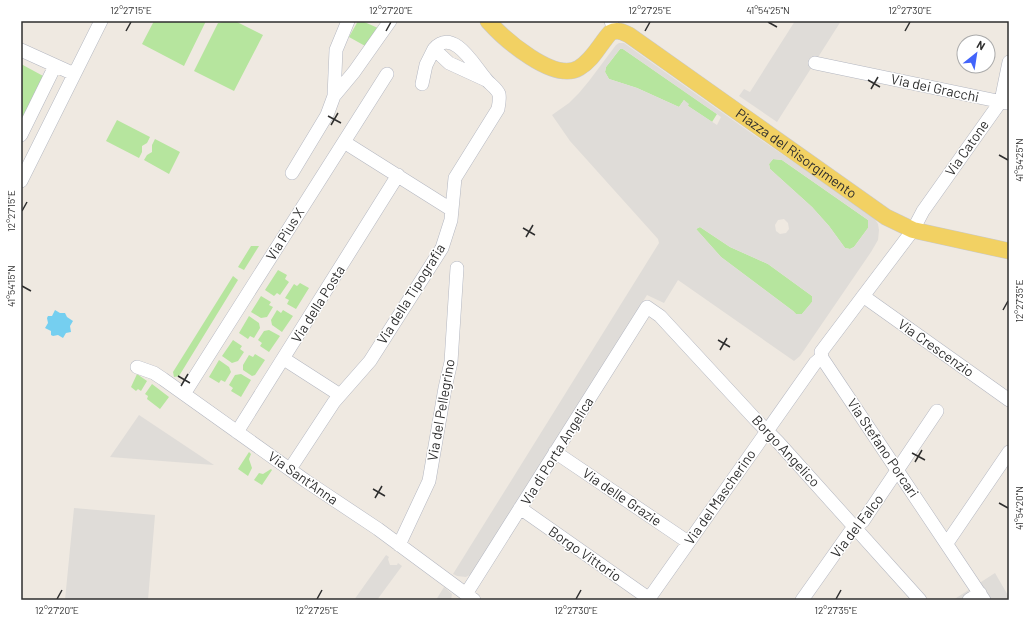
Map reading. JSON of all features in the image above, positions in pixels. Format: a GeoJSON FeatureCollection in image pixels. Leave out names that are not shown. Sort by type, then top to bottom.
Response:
{"type":"FeatureCollection","features":[{"type":"Feature","properties":{"kind":"main road","name":"Piazza del Risorgimento"},"geometry":{"type":"LineString","coordinates":[[488,21],[504,38],[520,50],[535,60],[560,71],[573,71],[582,66],[606,38],[612,26],[629,35],[886,217],[913,230],[1009,251]]}},
{"type":"Feature","properties":{"kind":"street"},"geometry":{"type":"LineString","coordinates":[[21,181],[101,21]]}},
{"type":"Feature","properties":{"kind":"street"},"geometry":{"type":"LineString","coordinates":[[292,173],[327,115],[334,96],[336,50],[348,21]]}},
{"type":"Feature","properties":{"kind":"street"},"geometry":{"type":"LineString","coordinates":[[334,96],[354,72],[390,21]]}},
{"type":"Feature","properties":{"kind":"street"},"geometry":{"type":"LineString","coordinates":[[422,84],[426,65],[434,50],[440,44],[445,42],[453,44],[466,54],[486,80]]}},
{"type":"Feature","properties":{"kind":"street"},"geometry":{"type":"LineString","coordinates":[[21,50],[74,74]]}},
{"type":"Feature","properties":{"kind":"street"},"geometry":{"type":"LineString","coordinates":[[434,50],[449,63],[486,80]]}},
{"type":"Feature","properties":{"kind":"street","name":"Via Catone"},"geometry":{"type":"LineString","coordinates":[[913,230],[923,211],[1005,102],[1009,62]]}},
{"type":"Feature","properties":{"kind":"street","name":"Via dei Gracchi"},"geometry":{"type":"LineString","coordinates":[[815,63],[1005,102]]}},
{"type":"Feature","properties":{"kind":"street"},"geometry":{"type":"LineString","coordinates":[[21,135],[55,66]]}},
{"type":"Feature","properties":{"kind":"street","name":"Via Pius X"},"geometry":{"type":"LineString","coordinates":[[184,394],[387,74]]}},
{"type":"Feature","properties":{"kind":"street","name":"Via della Tipografia"},"geometry":{"type":"LineString","coordinates":[[290,469],[334,402],[370,361],[442,248],[450,225],[455,178],[498,109],[499,96],[497,91],[486,80]]}},
{"type":"Feature","properties":{"kind":"street"},"geometry":{"type":"LineString","coordinates":[[344,142],[452,210]]}},
{"type":"Feature","properties":{"kind":"street","name":"Via della Posta"},"geometry":{"type":"LineString","coordinates":[[237,432],[398,175]]}},
{"type":"Feature","properties":{"kind":"street"},"geometry":{"type":"LineString","coordinates":[[821,354],[913,230]]}},
{"type":"Feature","properties":{"kind":"street","name":"Via del Pellegrino"},"geometry":{"type":"LineString","coordinates":[[399,545],[429,481],[450,362],[457,268]]}},
{"type":"Feature","properties":{"kind":"street","name":"Via Crescenzio"},"geometry":{"type":"LineString","coordinates":[[863,296],[1009,400]]}},
{"type":"Feature","properties":{"kind":"street","name":"Borgo Angelico"},"geometry":{"type":"LineString","coordinates":[[647,307],[660,316],[768,431],[920,600]]}},
{"type":"Feature","properties":{"kind":"street","name":"Via di Porta Angelica"},"geometry":{"type":"LineString","coordinates":[[470,597],[520,508],[647,307]]}},
{"type":"Feature","properties":{"kind":"street","name":"Via del Mascherino"},"geometry":{"type":"LineString","coordinates":[[649,600],[688,542],[768,431],[821,354]]}},
{"type":"Feature","properties":{"kind":"street","name":"Via Stefano Porcari"},"geometry":{"type":"LineString","coordinates":[[821,354],[947,543],[978,598]]}},
{"type":"Feature","properties":{"kind":"street"},"geometry":{"type":"LineString","coordinates":[[284,359],[340,395]]}},
{"type":"Feature","properties":{"kind":"street","name":"Via Sant'Anna"},"geometry":{"type":"LineString","coordinates":[[138,367],[154,373],[399,545],[470,597]]}},
{"type":"Feature","properties":{"kind":"street","name":"Via del Falco"},"geometry":{"type":"LineString","coordinates":[[802,600],[850,532],[863,521],[937,411]]}},
{"type":"Feature","properties":{"kind":"street","name":"Via delle Grazie"},"geometry":{"type":"LineString","coordinates":[[555,452],[688,542]]}},
{"type":"Feature","properties":{"kind":"street"},"geometry":{"type":"LineString","coordinates":[[947,543],[1009,452]]}},
{"type":"Feature","properties":{"kind":"street","name":"Borgo Vittorio"},"geometry":{"type":"LineString","coordinates":[[520,508],[649,600]]}},
{"type":"Feature","properties":{"kind":"green space"},"geometry":{"type":"Polygon","coordinates":[[[154,21],[206,21],[184,66],[142,44],[154,21]]]}},
{"type":"Feature","properties":{"kind":"green space"},"geometry":{"type":"Polygon","coordinates":[[[235,21],[263,35],[234,91],[194,71],[218,23],[235,21]]]}},
{"type":"Feature","properties":{"kind":"green space"},"geometry":{"type":"Polygon","coordinates":[[[358,21],[362,21],[378,28],[367,47],[349,37],[358,21]]]}},
{"type":"Feature","properties":{"kind":"green space"},"geometry":{"type":"Polygon","coordinates":[[[620,49],[623,49],[717,114],[712,122],[688,106],[684,100],[679,107],[637,88],[609,79],[605,72],[606,67],[620,49]]]}},
{"type":"Feature","properties":{"kind":"green space"},"geometry":{"type":"Polygon","coordinates":[[[21,64],[45,77],[21,126],[21,64]]]}},
{"type":"Feature","properties":{"kind":"green space"},"geometry":{"type":"Polygon","coordinates":[[[117,120],[150,137],[147,143],[142,146],[142,152],[139,158],[106,141],[117,120]]]}},
{"type":"Feature","properties":{"kind":"green space"},"geometry":{"type":"Polygon","coordinates":[[[155,139],[180,152],[169,174],[144,160],[147,155],[152,152],[152,145],[155,139]]]}},
{"type":"Feature","properties":{"kind":"green space"},"geometry":{"type":"Polygon","coordinates":[[[773,159],[782,160],[868,220],[868,228],[854,247],[850,249],[845,248],[829,226],[812,207],[770,169],[769,164],[773,159]]]}},
{"type":"Feature","properties":{"kind":"green space"},"geometry":{"type":"Polygon","coordinates":[[[700,227],[730,247],[768,264],[812,296],[812,302],[802,314],[796,314],[721,257],[696,229],[700,227]]]}},
{"type":"Feature","properties":{"kind":"green space"},"geometry":{"type":"Polygon","coordinates":[[[251,246],[259,246],[244,270],[238,267],[251,246]]]}},
{"type":"Feature","properties":{"kind":"green space"},"geometry":{"type":"Polygon","coordinates":[[[278,270],[287,275],[285,279],[289,282],[280,295],[277,293],[274,296],[265,290],[278,270]]]}},
{"type":"Feature","properties":{"kind":"green space"},"geometry":{"type":"Polygon","coordinates":[[[233,276],[238,280],[179,376],[174,377],[173,372],[233,276]]]}},
{"type":"Feature","properties":{"kind":"green space"},"geometry":{"type":"Polygon","coordinates":[[[300,283],[309,288],[296,309],[287,304],[289,300],[285,298],[294,284],[297,286],[300,283]]]}},
{"type":"Feature","properties":{"kind":"green space"},"geometry":{"type":"Polygon","coordinates":[[[261,296],[271,302],[269,305],[273,307],[267,317],[261,318],[251,312],[261,296]]]}},
{"type":"Feature","properties":{"kind":"green space"},"geometry":{"type":"Polygon","coordinates":[[[277,310],[281,313],[283,310],[293,316],[282,332],[272,325],[271,320],[277,310]]]}},
{"type":"Feature","properties":{"kind":"green space"},"geometry":{"type":"Polygon","coordinates":[[[249,316],[259,323],[260,328],[254,338],[250,336],[248,339],[239,333],[249,316]]]}},
{"type":"Feature","properties":{"kind":"green space"},"geometry":{"type":"Polygon","coordinates":[[[269,330],[280,336],[269,352],[260,346],[262,343],[258,340],[264,331],[269,330]]]}},
{"type":"Feature","properties":{"kind":"green space"},"geometry":{"type":"Polygon","coordinates":[[[233,340],[242,346],[240,349],[244,352],[238,361],[232,363],[222,356],[233,340]]]}},
{"type":"Feature","properties":{"kind":"green space"},"geometry":{"type":"Polygon","coordinates":[[[255,354],[265,360],[255,375],[252,376],[243,370],[243,365],[249,355],[253,357],[255,354]]]}},
{"type":"Feature","properties":{"kind":"green space"},"geometry":{"type":"Polygon","coordinates":[[[219,360],[229,367],[231,372],[225,382],[221,380],[219,383],[209,377],[219,360]]]}},
{"type":"Feature","properties":{"kind":"green space"},"geometry":{"type":"Polygon","coordinates":[[[137,374],[147,381],[141,391],[138,389],[136,391],[131,387],[137,374]]]}},
{"type":"Feature","properties":{"kind":"green space"},"geometry":{"type":"Polygon","coordinates":[[[241,374],[251,380],[241,397],[231,391],[233,388],[229,385],[235,375],[241,374]]]}},
{"type":"Feature","properties":{"kind":"green space"},"geometry":{"type":"Polygon","coordinates":[[[152,384],[169,397],[160,409],[147,399],[148,396],[145,394],[152,384]]]}},
{"type":"Feature","properties":{"kind":"green space"},"geometry":{"type":"Polygon","coordinates":[[[249,452],[251,454],[249,459],[252,468],[248,476],[238,469],[249,452]]]}},
{"type":"Feature","properties":{"kind":"green space"},"geometry":{"type":"Polygon","coordinates":[[[271,469],[272,470],[262,485],[254,480],[259,473],[263,474],[271,469]]]}},
{"type":"Feature","properties":{"kind":"shaded area"},"geometry":{"type":"Polygon","coordinates":[[[795,21],[841,21],[777,122],[739,96],[744,89],[750,92],[795,21]]]}},
{"type":"Feature","properties":{"kind":"shaded area"},"geometry":{"type":"Polygon","coordinates":[[[619,43],[624,43],[754,135],[872,215],[878,224],[878,240],[800,356],[794,361],[678,280],[664,303],[647,295],[473,573],[466,577],[457,576],[453,574],[659,243],[658,239],[570,141],[552,115],[569,103],[579,93],[619,43]],[[620,49],[606,67],[605,72],[609,79],[637,88],[679,107],[684,100],[689,104],[688,106],[717,125],[721,117],[623,49],[620,49]],[[773,159],[769,164],[770,169],[812,207],[829,226],[845,248],[850,249],[854,247],[868,228],[868,220],[782,160],[773,159]],[[784,219],[778,220],[775,225],[776,231],[780,234],[786,233],[789,229],[788,223],[784,219]],[[700,227],[696,229],[721,257],[796,314],[802,314],[812,302],[812,296],[768,264],[730,247],[700,227]]]}},
{"type":"Feature","properties":{"kind":"shaded area"},"geometry":{"type":"Polygon","coordinates":[[[139,415],[214,465],[110,457],[139,415]]]}},
{"type":"Feature","properties":{"kind":"shaded area"},"geometry":{"type":"Polygon","coordinates":[[[74,508],[155,515],[148,600],[65,600],[74,508]]]}},
{"type":"Feature","properties":{"kind":"shaded area"},"geometry":{"type":"Polygon","coordinates":[[[386,555],[389,557],[388,559],[390,565],[397,565],[398,563],[402,566],[377,600],[354,600],[386,555]]]}},
{"type":"Feature","properties":{"kind":"shaded area"},"geometry":{"type":"Polygon","coordinates":[[[995,573],[1009,597],[1009,600],[953,600],[995,573]]]}},
{"type":"Feature","properties":{"kind":"shaded area"},"geometry":{"type":"Polygon","coordinates":[[[444,587],[452,594],[451,600],[436,600],[444,587]]]}},
{"type":"Feature","properties":{"kind":"water"},"geometry":{"type":"Polygon","coordinates":[[[55,310],[60,313],[65,313],[67,317],[73,321],[70,326],[71,332],[66,333],[63,338],[58,335],[51,335],[51,331],[45,328],[48,323],[48,316],[52,316],[55,310]]]}}]}
